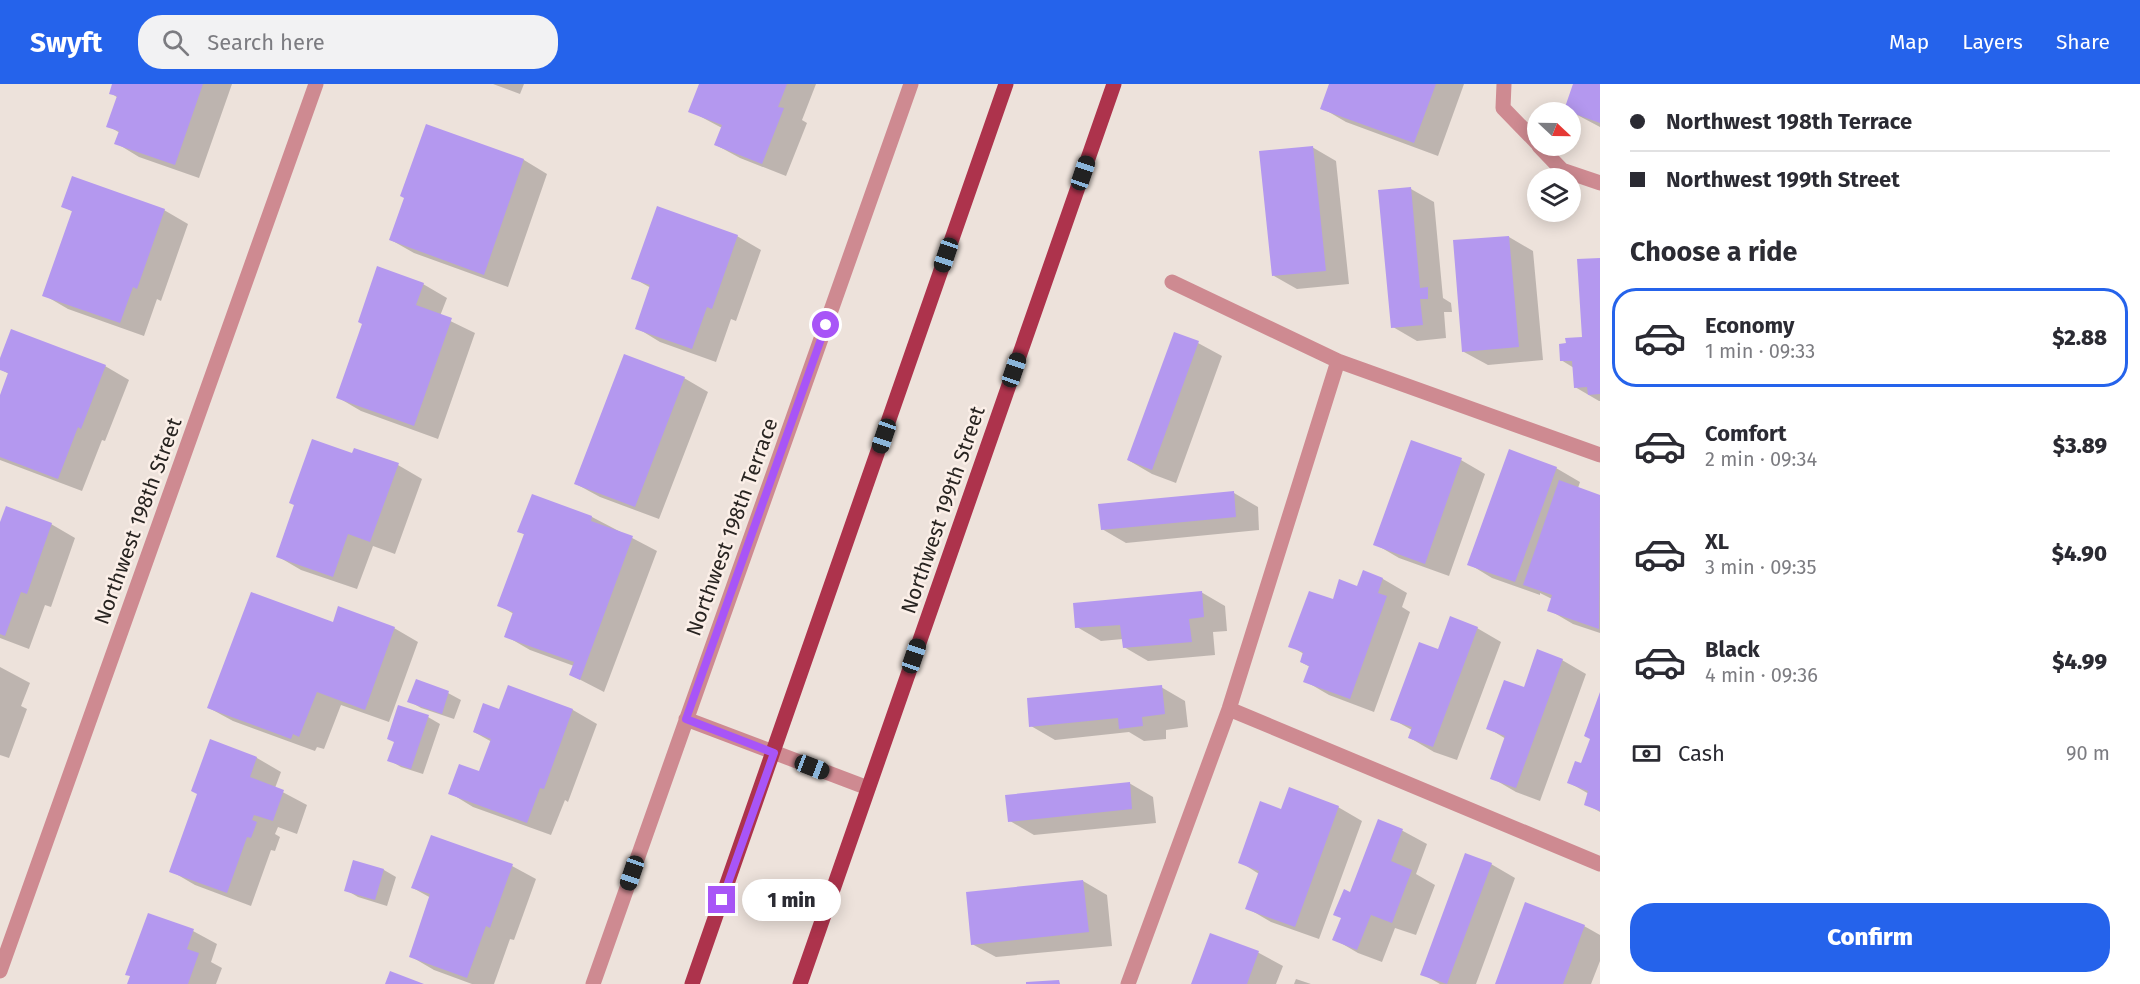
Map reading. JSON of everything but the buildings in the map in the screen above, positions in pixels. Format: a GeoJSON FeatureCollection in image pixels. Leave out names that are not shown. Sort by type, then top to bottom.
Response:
{"type":"FeatureCollection","features":[{"type":"Feature","properties":{"kind":"main road"},"geometry":{"type":"LineString","coordinates":[[692,984],[1006,84]]}},
{"type":"Feature","properties":{"kind":"main road","name":"Northwest 199th Street"},"geometry":{"type":"LineString","coordinates":[[800,984],[1114,84]]}},
{"type":"Feature","properties":{"kind":"street","name":"Northwest 198th Street"},"geometry":{"type":"LineString","coordinates":[[0,971],[316,84]]}},
{"type":"Feature","properties":{"kind":"street","name":"Northwest 198th Terrace"},"geometry":{"type":"LineString","coordinates":[[593,984],[911,84]]}},
{"type":"Feature","properties":{"kind":"street"},"geometry":{"type":"LineString","coordinates":[[1504,84],[1503,108],[1527,133]]}},
{"type":"Feature","properties":{"kind":"street"},"geometry":{"type":"LineString","coordinates":[[1549,156],[1562,170],[1600,183]]}},
{"type":"Feature","properties":{"kind":"street"},"geometry":{"type":"LineString","coordinates":[[1172,282],[1338,361],[1600,455]]}},
{"type":"Feature","properties":{"kind":"street"},"geometry":{"type":"LineString","coordinates":[[1128,984],[1229,708],[1338,361]]}},
{"type":"Feature","properties":{"kind":"street"},"geometry":{"type":"LineString","coordinates":[[1229,708],[1600,864]]}},
{"type":"Feature","properties":{"kind":"street"},"geometry":{"type":"LineString","coordinates":[[686,719],[868,788]]}},
{"type":"Feature","properties":{"kind":"route"},"geometry":{"type":"LineString","coordinates":[[722,900],[774,753],[686,719],[826,325]]}}]}
